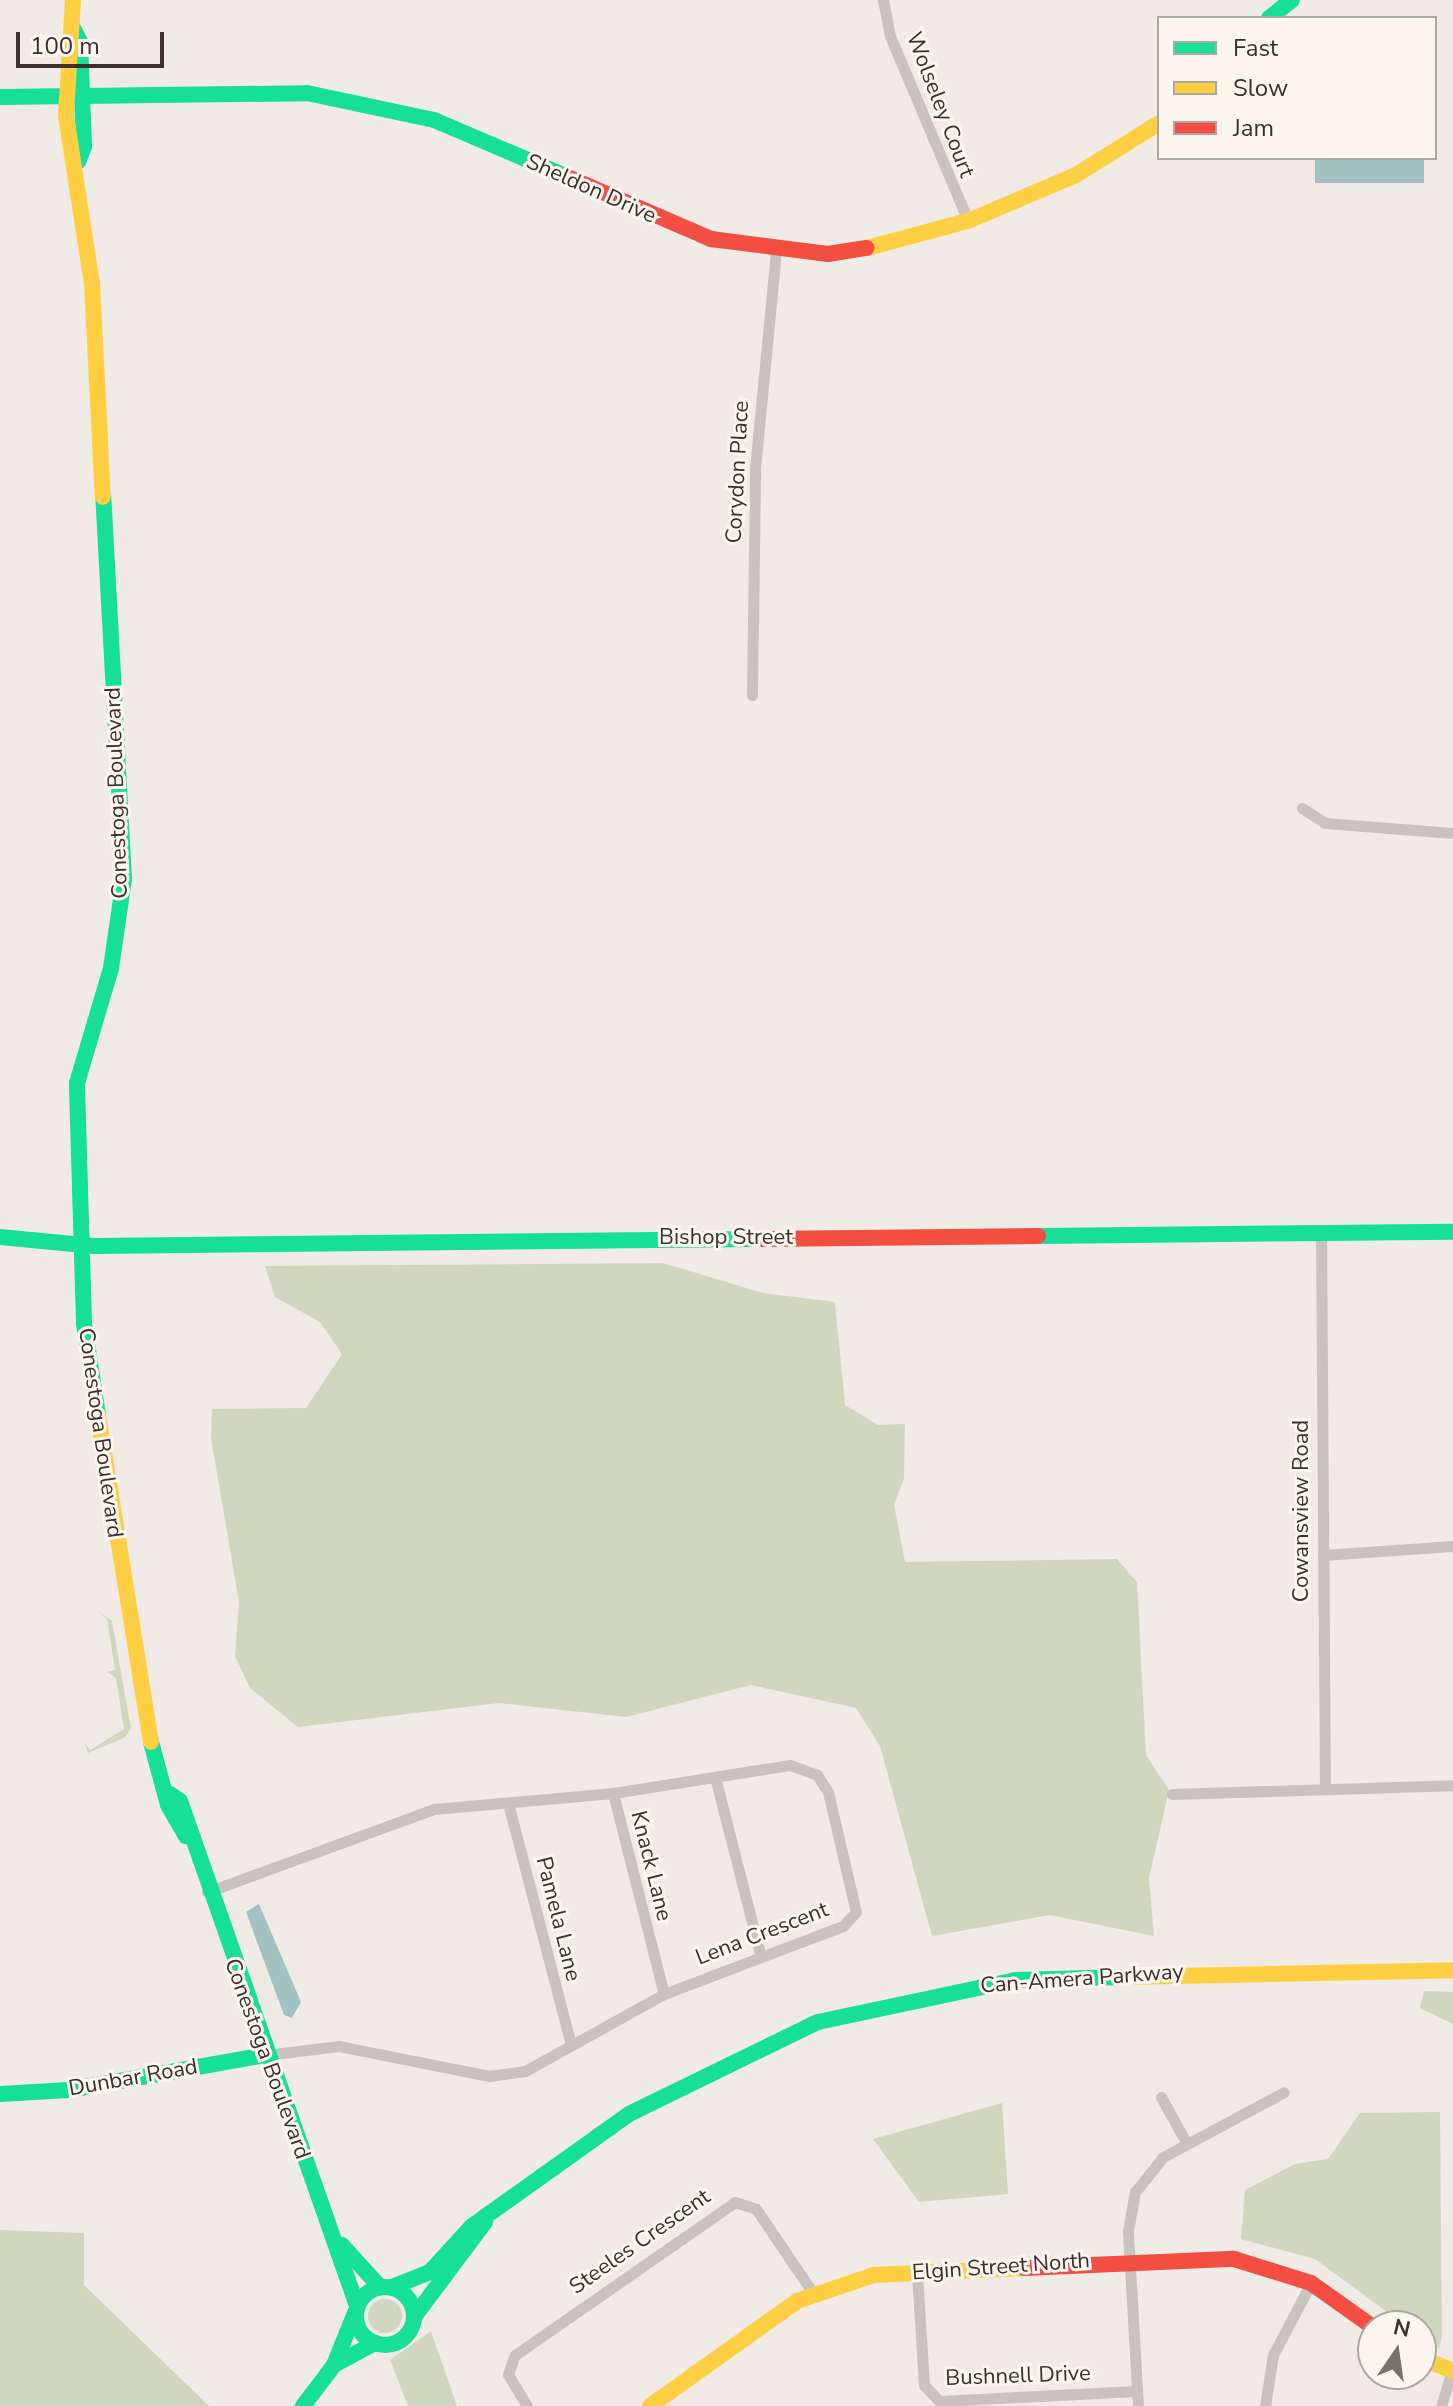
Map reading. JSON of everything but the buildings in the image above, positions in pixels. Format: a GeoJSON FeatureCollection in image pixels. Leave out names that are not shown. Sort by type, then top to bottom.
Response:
{"type":"FeatureCollection","features":[{"type":"Feature","properties":{"kind":"street","name":"Conestoga Boulevard"},"geometry":{"type":"LineString","coordinates":[[73,0],[74,94],[69,149],[78,162],[92,283],[124,879],[111,968],[77,1083],[79,1245],[124,1602],[143,1711],[170,1794],[177,1829],[186,1836],[356,2309]]}},
{"type":"Feature","properties":{"kind":"street","name":"Wolseley Court"},"geometry":{"type":"LineString","coordinates":[[883,0],[890,36],[968,221]]}},
{"type":"Feature","properties":{"kind":"street"},"geometry":{"type":"LineString","coordinates":[[1272,16],[1292,0]]}},
{"type":"Feature","properties":{"kind":"street","name":"Sheldon Drive"},"geometry":{"type":"LineString","coordinates":[[0,97],[307,93],[376,103],[448,125],[673,226],[776,252],[885,247],[968,221],[1076,175],[1157,124]]}},
{"type":"Feature","properties":{"kind":"street","name":"Corydon Place"},"geometry":{"type":"LineString","coordinates":[[752,695],[755,469],[776,252]]}},
{"type":"Feature","properties":{"kind":"street"},"geometry":{"type":"LineString","coordinates":[[1302,808],[1325,823],[1453,833]]}},
{"type":"Feature","properties":{"kind":"street","name":"Bishop Street"},"geometry":{"type":"LineString","coordinates":[[0,1237],[79,1245],[1453,1232]]}},
{"type":"Feature","properties":{"kind":"street","name":"Cowansview Road"},"geometry":{"type":"LineString","coordinates":[[1321,1233],[1325,1788]]}},
{"type":"Feature","properties":{"kind":"street"},"geometry":{"type":"LineString","coordinates":[[1323,1555],[1453,1546]]}},
{"type":"Feature","properties":{"kind":"street","name":"Lena Crescent"},"geometry":{"type":"LineString","coordinates":[[207,1893],[434,1809],[613,1793],[790,1765],[817,1775],[828,1792],[855,1917],[664,1994],[571,2044],[504,2075],[339,2046],[266,2055]]}},
{"type":"Feature","properties":{"kind":"street"},"geometry":{"type":"LineString","coordinates":[[715,1777],[760,1953]]}},
{"type":"Feature","properties":{"kind":"street"},"geometry":{"type":"LineString","coordinates":[[1172,1794],[1453,1785]]}},
{"type":"Feature","properties":{"kind":"street","name":"Knack Lane"},"geometry":{"type":"LineString","coordinates":[[613,1793],[664,1994]]}},
{"type":"Feature","properties":{"kind":"street","name":"Pamela Lane"},"geometry":{"type":"LineString","coordinates":[[508,1803],[571,2044]]}},
{"type":"Feature","properties":{"kind":"street","name":"Can-Amera Parkway"},"geometry":{"type":"LineString","coordinates":[[414,2317],[485,2222],[629,2114],[818,2022],[1015,1980],[1453,1970]]}},
{"type":"Feature","properties":{"kind":"street","name":"Dunbar Road"},"geometry":{"type":"LineString","coordinates":[[0,2094],[69,2090],[266,2055]]}},
{"type":"Feature","properties":{"kind":"street"},"geometry":{"type":"LineString","coordinates":[[1138,2406],[1130,2260],[1135,2192],[1148,2171],[1186,2142],[1284,2092]]}},
{"type":"Feature","properties":{"kind":"street"},"geometry":{"type":"LineString","coordinates":[[1161,2097],[1186,2142]]}},
{"type":"Feature","properties":{"kind":"street","name":"Steeles Crescent"},"geometry":{"type":"LineString","coordinates":[[527,2406],[509,2381],[515,2355],[735,2202],[756,2209],[813,2293]]}},
{"type":"Feature","properties":{"kind":"street","name":"Can-Amera Parkway"},"geometry":{"type":"LineString","coordinates":[[386,2287],[430,2272],[472,2226],[485,2222]]}},
{"type":"Feature","properties":{"kind":"street","name":"Conestoga Boulevard"},"geometry":{"type":"LineString","coordinates":[[332,2236],[386,2287]]}},
{"type":"Feature","properties":{"kind":"street","name":"Elgin Street North"},"geometry":{"type":"LineString","coordinates":[[650,2406],[813,2293],[858,2277],[1130,2260],[1234,2259],[1311,2283],[1357,2316]]}},
{"type":"Feature","properties":{"kind":"street","name":"Bushnell Drive"},"geometry":{"type":"LineString","coordinates":[[917,2273],[924,2385],[933,2397],[1137,2391]]}},
{"type":"Feature","properties":{"kind":"street"},"geometry":{"type":"LineString","coordinates":[[1265,2406],[1273,2355],[1311,2283]]}},
{"type":"Feature","properties":{"kind":"street"},"geometry":{"type":"LineString","coordinates":[[303,2406],[334,2365],[356,2309],[386,2287],[409,2299],[414,2317],[403,2339],[375,2343],[334,2365]]}},
{"type":"Feature","properties":{"kind":"street"},"geometry":{"type":"LineString","coordinates":[[356,2309],[362,2335],[375,2343]]}},
{"type":"Feature","properties":{"kind":"street"},"geometry":{"type":"LineString","coordinates":[[1441,2406],[1452,2370]]}},
{"type":"Feature","properties":{"kind":"green space"},"geometry":{"type":"Polygon","coordinates":[[[663,1263],[763,1293],[835,1302],[845,1405],[878,1425],[905,1424],[904,1478],[894,1505],[905,1562],[1117,1559],[1137,1582],[1146,1755],[1169,1790],[1149,1878],[1154,1936],[1050,1915],[932,1936],[880,1746],[856,1708],[751,1685],[626,1717],[499,1703],[298,1727],[250,1688],[235,1656],[239,1602],[211,1438],[212,1409],[306,1408],[342,1354],[320,1322],[275,1297],[265,1266],[663,1263]]]}},
{"type":"Feature","properties":{"kind":"green space"},"geometry":{"type":"Polygon","coordinates":[[[99,1612],[112,1621],[131,1729],[124,1738],[88,1753],[85,1743],[90,1750],[124,1729],[116,1678],[107,1672],[115,1670],[107,1619],[99,1612]]]}},
{"type":"Feature","properties":{"kind":"green space"},"geometry":{"type":"Polygon","coordinates":[[[1424,1991],[1453,1992],[1453,2024],[1420,2008],[1424,1991]]]}},
{"type":"Feature","properties":{"kind":"green space"},"geometry":{"type":"Polygon","coordinates":[[[1002,2103],[1008,2194],[919,2202],[873,2139],[1002,2103]]]}},
{"type":"Feature","properties":{"kind":"green space"},"geometry":{"type":"Polygon","coordinates":[[[1440,2112],[1442,2337],[1439,2349],[1437,2310],[1384,2310],[1315,2259],[1241,2239],[1245,2190],[1295,2164],[1328,2159],[1360,2113],[1440,2112]]]}},
{"type":"Feature","properties":{"kind":"green space"},"geometry":{"type":"Polygon","coordinates":[[[0,2230],[84,2233],[84,2285],[209,2406],[0,2406],[0,2230]]]}},
{"type":"Feature","properties":{"kind":"green space"},"geometry":{"type":"Polygon","coordinates":[[[385,2299],[397,2304],[402,2316],[397,2328],[385,2333],[373,2328],[368,2316],[373,2304],[385,2299]]]}},
{"type":"Feature","properties":{"kind":"green space"},"geometry":{"type":"Polygon","coordinates":[[[431,2331],[457,2406],[408,2406],[390,2360],[431,2331]]]}},
{"type":"Feature","properties":{"kind":"water"},"geometry":{"type":"Polygon","coordinates":[[[1315,160],[1424,160],[1424,183],[1315,183],[1315,160]]]}},
{"type":"Feature","properties":{"kind":"water"},"geometry":{"type":"Polygon","coordinates":[[[259,1904],[301,2002],[292,2018],[284,2015],[246,1912],[259,1904]]]}},
{"type":"Feature","properties":{"kind":"traffic: fast"},"geometry":{"type":"LineString","coordinates":[[1272,16],[1292,0]]}},
{"type":"Feature","properties":{"kind":"traffic: fast"},"geometry":{"type":"LineString","coordinates":[[73,28],[80,42],[84,147],[78,162]]}},
{"type":"Feature","properties":{"kind":"traffic: fast"},"geometry":{"type":"LineString","coordinates":[[0,97],[307,93],[434,120],[570,178]]}},
{"type":"Feature","properties":{"kind":"traffic: fast"},"geometry":{"type":"LineString","coordinates":[[98,1415],[84,1323],[77,1083],[111,968],[124,879],[103,497]]}},
{"type":"Feature","properties":{"kind":"traffic: fast"},"geometry":{"type":"LineString","coordinates":[[1038,1236],[1453,1232]]}},
{"type":"Feature","properties":{"kind":"traffic: fast"},"geometry":{"type":"LineString","coordinates":[[0,1237],[94,1246],[753,1239]]}},
{"type":"Feature","properties":{"kind":"traffic: fast"},"geometry":{"type":"LineString","coordinates":[[151,1742],[168,1805],[186,1836]]}},
{"type":"Feature","properties":{"kind":"traffic: fast"},"geometry":{"type":"LineString","coordinates":[[170,1794],[180,1801],[357,2306]]}},
{"type":"Feature","properties":{"kind":"traffic: fast"},"geometry":{"type":"LineString","coordinates":[[392,2287],[430,2272],[472,2226],[629,2114],[818,2022],[1015,1980],[1126,1977]]}},
{"type":"Feature","properties":{"kind":"traffic: fast"},"geometry":{"type":"LineString","coordinates":[[0,2094],[69,2090],[266,2055]]}},
{"type":"Feature","properties":{"kind":"traffic: fast"},"geometry":{"type":"LineString","coordinates":[[414,2317],[485,2222]]}},
{"type":"Feature","properties":{"kind":"traffic: fast"},"geometry":{"type":"LineString","coordinates":[[342,2245],[380,2287]]}},
{"type":"Feature","properties":{"kind":"traffic: fast"},"geometry":{"type":"LineString","coordinates":[[385,2287],[406,2295],[414,2316],[406,2337],[385,2345],[364,2337],[356,2316],[364,2295],[385,2287]]}},
{"type":"Feature","properties":{"kind":"traffic: fast"},"geometry":{"type":"LineString","coordinates":[[303,2406],[334,2365],[355,2313]]}},
{"type":"Feature","properties":{"kind":"traffic: fast"},"geometry":{"type":"LineString","coordinates":[[334,2365],[375,2343]]}},
{"type":"Feature","properties":{"kind":"traffic: slow"},"geometry":{"type":"LineString","coordinates":[[73,0],[66,116],[92,283],[103,497]]}},
{"type":"Feature","properties":{"kind":"traffic: slow"},"geometry":{"type":"LineString","coordinates":[[867,248],[968,221],[1076,175],[1157,124]]}},
{"type":"Feature","properties":{"kind":"traffic: slow"},"geometry":{"type":"LineString","coordinates":[[98,1415],[151,1742]]}},
{"type":"Feature","properties":{"kind":"traffic: slow"},"geometry":{"type":"LineString","coordinates":[[1126,1977],[1453,1970]]}},
{"type":"Feature","properties":{"kind":"traffic: slow"},"geometry":{"type":"LineString","coordinates":[[650,2406],[797,2301],[874,2275],[1024,2268]]}},
{"type":"Feature","properties":{"kind":"traffic: slow"},"geometry":{"type":"LineString","coordinates":[[1437,2364],[1453,2371]]}},
{"type":"Feature","properties":{"kind":"traffic: jam"},"geometry":{"type":"LineString","coordinates":[[570,178],[711,239],[828,254],[867,248]]}},
{"type":"Feature","properties":{"kind":"traffic: jam"},"geometry":{"type":"LineString","coordinates":[[753,1239],[1038,1236]]}},
{"type":"Feature","properties":{"kind":"traffic: jam"},"geometry":{"type":"LineString","coordinates":[[1024,2268],[1234,2259],[1311,2283],[1357,2316]]}}]}
